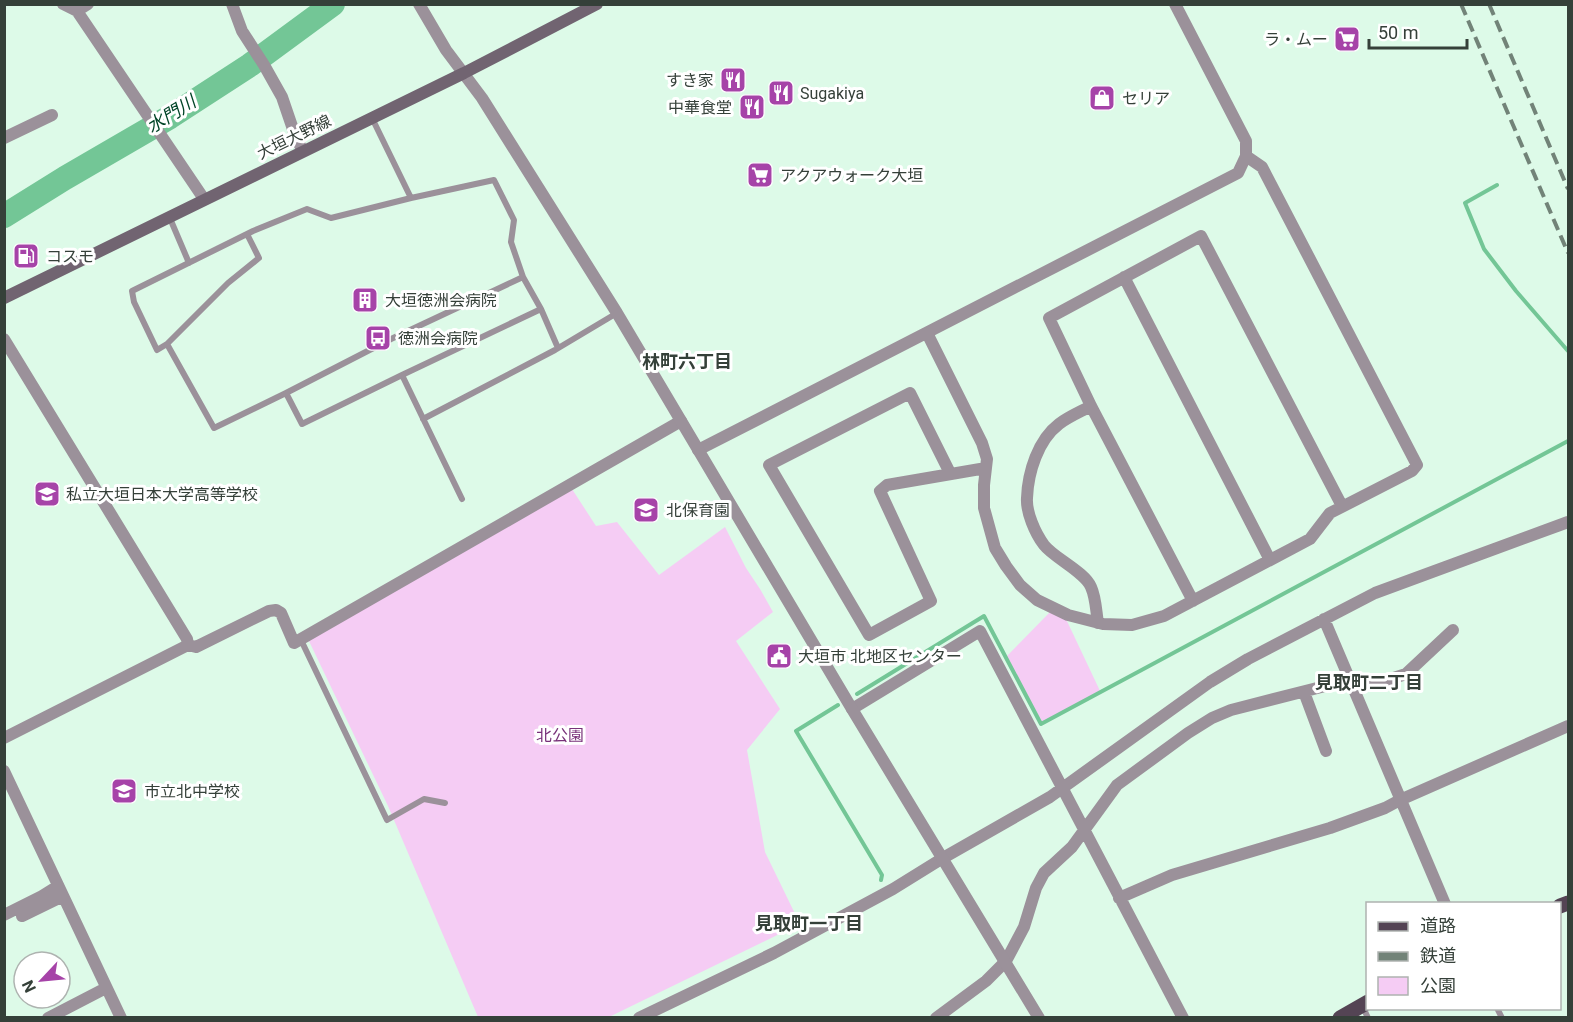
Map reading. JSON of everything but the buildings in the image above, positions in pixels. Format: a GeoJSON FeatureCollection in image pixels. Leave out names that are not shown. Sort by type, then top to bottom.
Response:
{"type":"FeatureCollection","features":[{"type":"Feature","properties":{"kind":"main road","name":"大垣大野線"},"geometry":{"type":"LineString","coordinates":[[4,298],[464,73],[597,4]]}},
{"type":"Feature","properties":{"kind":"main road"},"geometry":{"type":"LineString","coordinates":[[1340,1017],[1366,1008]]}},
{"type":"Feature","properties":{"kind":"street"},"geometry":{"type":"LineString","coordinates":[[63,4],[83,8],[150,119],[204,199]]}},
{"type":"Feature","properties":{"kind":"street"},"geometry":{"type":"LineString","coordinates":[[232,4],[243,31],[282,97],[296,138],[303,151]]}},
{"type":"Feature","properties":{"kind":"street"},"geometry":{"type":"LineString","coordinates":[[419,4],[446,50],[482,98],[616,313],[1039,1017]]}},
{"type":"Feature","properties":{"kind":"street"},"geometry":{"type":"LineString","coordinates":[[698,450],[1238,173],[1246,156],[1246,141],[1175,4]]}},
{"type":"Feature","properties":{"kind":"street"},"geometry":{"type":"LineString","coordinates":[[4,138],[52,115]]}},
{"type":"Feature","properties":{"kind":"street"},"geometry":{"type":"LineString","coordinates":[[927,333],[982,443],[987,459],[984,508],[995,548],[1020,585],[1037,600],[1068,615],[1098,623],[1132,625],[1164,616],[1310,539],[1330,513],[1412,471],[1417,465],[1262,167],[1246,156]]}},
{"type":"Feature","properties":{"kind":"street"},"geometry":{"type":"LineString","coordinates":[[1193,601],[1091,406],[1049,318],[1201,236],[1342,506]]}},
{"type":"Feature","properties":{"kind":"street"},"geometry":{"type":"LineString","coordinates":[[1124,277],[1270,560]]}},
{"type":"Feature","properties":{"kind":"street"},"geometry":{"type":"LineString","coordinates":[[4,339],[187,639],[188,645]]}},
{"type":"Feature","properties":{"kind":"street"},"geometry":{"type":"LineString","coordinates":[[950,473],[910,393],[770,465],[869,634],[931,601],[880,491],[888,485],[986,468]]}},
{"type":"Feature","properties":{"kind":"street"},"geometry":{"type":"LineString","coordinates":[[1091,406],[1058,424],[1043,440],[1030,476],[1027,499],[1029,513],[1044,545],[1091,585],[1098,623]]}},
{"type":"Feature","properties":{"kind":"street"},"geometry":{"type":"LineString","coordinates":[[4,738],[188,645],[196,647],[269,611],[276,610],[281,613],[294,643],[681,421]]}},
{"type":"Feature","properties":{"kind":"street"},"geometry":{"type":"LineString","coordinates":[[639,1017],[774,953],[893,889],[1050,797],[1210,682],[1248,659],[1375,593],[1569,522]]}},
{"type":"Feature","properties":{"kind":"street"},"geometry":{"type":"LineString","coordinates":[[1324,619],[1445,902]]}},
{"type":"Feature","properties":{"kind":"street"},"geometry":{"type":"LineString","coordinates":[[936,1017],[986,981],[1006,962],[1024,927],[1036,888],[1044,873],[1072,847],[1117,784],[1204,723],[1231,710],[1337,683],[1352,685],[1378,683],[1406,674],[1453,630]]}},
{"type":"Feature","properties":{"kind":"street"},"geometry":{"type":"LineString","coordinates":[[852,709],[980,631],[1183,1017]]}},
{"type":"Feature","properties":{"kind":"street"},"geometry":{"type":"LineString","coordinates":[[1304,692],[1326,751]]}},
{"type":"Feature","properties":{"kind":"street"},"geometry":{"type":"LineString","coordinates":[[1119,898],[1172,875],[1330,828],[1385,808],[1569,726]]}},
{"type":"Feature","properties":{"kind":"street"},"geometry":{"type":"LineString","coordinates":[[4,771],[121,1017]]}},
{"type":"Feature","properties":{"kind":"street"},"geometry":{"type":"LineString","coordinates":[[4,915],[42,896],[60,891]]}},
{"type":"Feature","properties":{"kind":"street"},"geometry":{"type":"LineString","coordinates":[[22,916],[60,891]]}},
{"type":"Feature","properties":{"kind":"street"},"geometry":{"type":"LineString","coordinates":[[48,1017],[106,988]]}},
{"type":"Feature","properties":{"kind":"lane"},"geometry":{"type":"LineString","coordinates":[[372,118],[411,198]]}},
{"type":"Feature","properties":{"kind":"lane"},"geometry":{"type":"LineString","coordinates":[[247,234],[259,258],[228,283],[167,344],[157,350],[134,302],[132,291],[247,234],[307,209],[331,218],[494,180],[514,220],[511,242],[523,277],[541,309],[558,348]]}},
{"type":"Feature","properties":{"kind":"lane"},"geometry":{"type":"LineString","coordinates":[[169,216],[189,263]]}},
{"type":"Feature","properties":{"kind":"lane"},"geometry":{"type":"LineString","coordinates":[[167,344],[214,428],[391,339],[523,277]]}},
{"type":"Feature","properties":{"kind":"lane"},"geometry":{"type":"LineString","coordinates":[[286,393],[302,424],[541,309]]}},
{"type":"Feature","properties":{"kind":"lane"},"geometry":{"type":"LineString","coordinates":[[423,419],[558,348],[616,313]]}},
{"type":"Feature","properties":{"kind":"lane"},"geometry":{"type":"LineString","coordinates":[[402,375],[462,499]]}},
{"type":"Feature","properties":{"kind":"lane"},"geometry":{"type":"LineString","coordinates":[[301,639],[387,819],[424,799],[445,803]]}},
{"type":"Feature","properties":{"kind":"green space","name":"北公園"},"geometry":{"type":"Polygon","coordinates":[[[572,489],[596,526],[617,522],[659,575],[725,527],[746,568],[773,612],[736,641],[780,709],[747,750],[765,852],[800,924],[609,1017],[478,1017],[388,806],[308,639],[572,489]]]}},
{"type":"Feature","properties":{"kind":"green space"},"geometry":{"type":"Polygon","coordinates":[[[1051,611],[1066,619],[1101,693],[1042,722],[1007,656],[1051,611]]]}},
{"type":"Feature","properties":{"kind":"waterway","name":"水門川"},"geometry":{"type":"LineString","coordinates":[[4,216],[170,117],[250,65],[333,4]]}},
{"type":"Feature","properties":{"kind":"waterway"},"geometry":{"type":"LineString","coordinates":[[1497,185],[1465,203],[1484,249],[1516,291],[1568,351]]}},
{"type":"Feature","properties":{"kind":"waterway"},"geometry":{"type":"LineString","coordinates":[[857,694],[984,616],[1041,724],[1568,441]]}},
{"type":"Feature","properties":{"kind":"waterway"},"geometry":{"type":"LineString","coordinates":[[838,705],[796,731],[882,875],[881,880]]}},
{"type":"Feature","properties":{"kind":"railway"},"geometry":{"type":"LineString","coordinates":[[1461,4],[1568,253]]}},
{"type":"Feature","properties":{"kind":"railway"},"geometry":{"type":"LineString","coordinates":[[1489,4],[1568,189]]}},
{"type":"Feature","properties":{"kind":"place","name":"ラ・ムー"},"geometry":{"type":"Point","coordinates":[1347,39]}},
{"type":"Feature","properties":{"kind":"place","name":"すき家"},"geometry":{"type":"Point","coordinates":[733,80]}},
{"type":"Feature","properties":{"kind":"place","name":"Sugakiya"},"geometry":{"type":"Point","coordinates":[781,93]}},
{"type":"Feature","properties":{"kind":"place","name":"セリア"},"geometry":{"type":"Point","coordinates":[1102,98]}},
{"type":"Feature","properties":{"kind":"place","name":"中華食堂"},"geometry":{"type":"Point","coordinates":[752,107]}},
{"type":"Feature","properties":{"kind":"place","name":"アクアウォーク大垣"},"geometry":{"type":"Point","coordinates":[760,175]}},
{"type":"Feature","properties":{"kind":"place","name":"コスモ"},"geometry":{"type":"Point","coordinates":[26,256]}},
{"type":"Feature","properties":{"kind":"place","name":"大垣徳洲会病院"},"geometry":{"type":"Point","coordinates":[365,300]}},
{"type":"Feature","properties":{"kind":"place","name":"徳洲会病院"},"geometry":{"type":"Point","coordinates":[378,338]}},
{"type":"Feature","properties":{"kind":"place","name":"私立大垣日本大学高等学校"},"geometry":{"type":"Point","coordinates":[47,494]}},
{"type":"Feature","properties":{"kind":"place","name":"北保育園"},"geometry":{"type":"Point","coordinates":[646,510]}},
{"type":"Feature","properties":{"kind":"place","name":"大垣市 北地区センター"},"geometry":{"type":"Point","coordinates":[779,656]}},
{"type":"Feature","properties":{"kind":"place","name":"市立北中学校"},"geometry":{"type":"Point","coordinates":[124,791]}},
{"type":"Feature","properties":{"kind":"district","name":"林町六丁目"},"geometry":{"type":"Point","coordinates":[687,361]}},
{"type":"Feature","properties":{"kind":"district","name":"見取町二丁目"},"geometry":{"type":"Point","coordinates":[1369,682]}},
{"type":"Feature","properties":{"kind":"district","name":"見取町一丁目"},"geometry":{"type":"Point","coordinates":[809,923]}}]}
